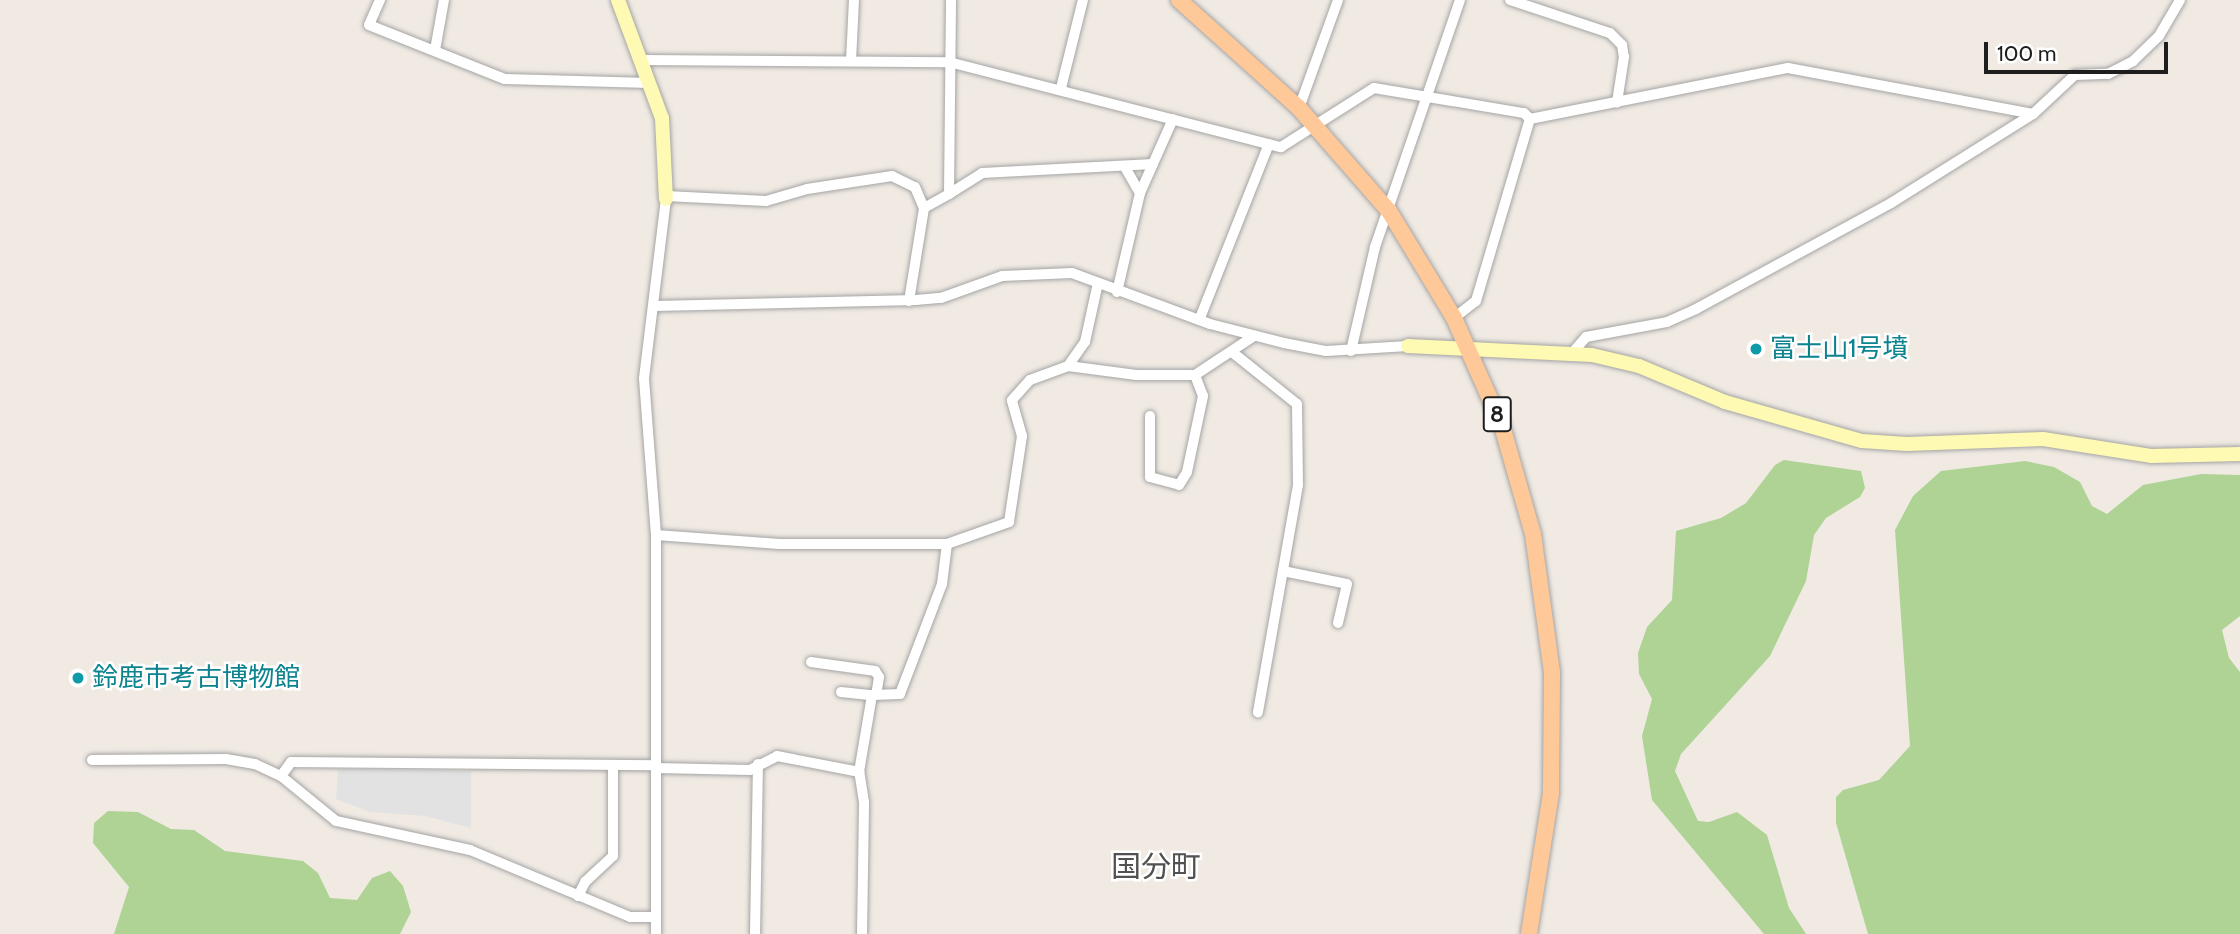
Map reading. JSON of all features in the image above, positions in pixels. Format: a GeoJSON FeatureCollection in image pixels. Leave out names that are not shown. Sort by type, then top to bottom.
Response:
{"type":"FeatureCollection","features":[{"type":"Feature","properties":{"kind":"main road","name":"8"},"geometry":{"type":"LineString","coordinates":[[1179,0],[1299,108],[1388,211],[1454,318],[1511,454],[1533,534],[1548,622],[1554,739],[1551,793],[1529,934]]}},
{"type":"Feature","properties":{"kind":"street"},"geometry":{"type":"LineString","coordinates":[[380,0],[369,25],[505,79],[650,83]]}},
{"type":"Feature","properties":{"kind":"street"},"geometry":{"type":"LineString","coordinates":[[435,50],[444,0]]}},
{"type":"Feature","properties":{"kind":"street"},"geometry":{"type":"LineString","coordinates":[[618,0],[662,118],[666,197],[654,306],[646,343],[643,406],[656,535],[656,934]]}},
{"type":"Feature","properties":{"kind":"street"},"geometry":{"type":"LineString","coordinates":[[851,61],[853,0]]}},
{"type":"Feature","properties":{"kind":"street"},"geometry":{"type":"LineString","coordinates":[[949,194],[951,0]]}},
{"type":"Feature","properties":{"kind":"street"},"geometry":{"type":"LineString","coordinates":[[1061,88],[1083,0]]}},
{"type":"Feature","properties":{"kind":"street"},"geometry":{"type":"LineString","coordinates":[[1299,108],[1338,0]]}},
{"type":"Feature","properties":{"kind":"street"},"geometry":{"type":"LineString","coordinates":[[1351,351],[1388,211],[1460,0]]}},
{"type":"Feature","properties":{"kind":"street"},"geometry":{"type":"LineString","coordinates":[[1510,0],[1610,33],[1622,45],[1624,57],[1617,103]]}},
{"type":"Feature","properties":{"kind":"street"},"geometry":{"type":"LineString","coordinates":[[1573,352],[1586,337],[1667,322],[1728,294],[1891,203],[2033,114],[2075,75],[2108,74],[2133,61],[2158,36],[2180,0]]}},
{"type":"Feature","properties":{"kind":"street"},"geometry":{"type":"LineString","coordinates":[[642,60],[949,62],[1061,88],[1269,144],[1291,145],[1368,89],[1524,113],[1530,118],[1788,68],[2033,114]]}},
{"type":"Feature","properties":{"kind":"street"},"geometry":{"type":"LineString","coordinates":[[1454,318],[1476,301],[1530,118]]}},
{"type":"Feature","properties":{"kind":"street"},"geometry":{"type":"LineString","coordinates":[[1117,292],[1140,193],[1173,119]]}},
{"type":"Feature","properties":{"kind":"street"},"geometry":{"type":"LineString","coordinates":[[1200,318],[1269,144]]}},
{"type":"Feature","properties":{"kind":"street"},"geometry":{"type":"LineString","coordinates":[[924,208],[982,173],[1094,166],[1126,169],[1153,164]]}},
{"type":"Feature","properties":{"kind":"street"},"geometry":{"type":"LineString","coordinates":[[1126,169],[1140,193]]}},
{"type":"Feature","properties":{"kind":"street"},"geometry":{"type":"LineString","coordinates":[[666,197],[766,201],[807,189],[892,176],[915,187],[924,208],[909,301]]}},
{"type":"Feature","properties":{"kind":"street"},"geometry":{"type":"LineString","coordinates":[[654,306],[909,301],[941,298],[1002,276],[1072,273],[1117,292],[1254,336],[1351,351],[1408,346],[1467,346],[1573,352],[1639,366],[1725,402],[1862,441],[2043,439],[2151,456],[2240,454]]}},
{"type":"Feature","properties":{"kind":"street"},"geometry":{"type":"LineString","coordinates":[[1068,366],[1085,342],[1098,283]]}},
{"type":"Feature","properties":{"kind":"street"},"geometry":{"type":"LineString","coordinates":[[656,535],[780,544],[947,544],[1009,522],[1022,436],[1012,400],[1030,380],[1068,366],[1136,375],[1195,375],[1254,336]]}},
{"type":"Feature","properties":{"kind":"street"},"geometry":{"type":"LineString","coordinates":[[1232,352],[1297,404],[1298,485],[1258,713]]}},
{"type":"Feature","properties":{"kind":"street"},"geometry":{"type":"LineString","coordinates":[[1150,416],[1150,477],[1179,485],[1187,472],[1203,396],[1195,375]]}},
{"type":"Feature","properties":{"kind":"street"},"geometry":{"type":"LineString","coordinates":[[841,692],[900,694],[942,584],[947,544]]}},
{"type":"Feature","properties":{"kind":"street"},"geometry":{"type":"LineString","coordinates":[[1283,572],[1347,584],[1338,623]]}},
{"type":"Feature","properties":{"kind":"street"},"geometry":{"type":"LineString","coordinates":[[810,662],[875,671],[879,677],[859,772],[864,802],[862,934]]}},
{"type":"Feature","properties":{"kind":"street"},"geometry":{"type":"LineString","coordinates":[[281,776],[291,762],[613,765],[750,770],[777,756],[859,772]]}},
{"type":"Feature","properties":{"kind":"street"},"geometry":{"type":"LineString","coordinates":[[92,760],[226,759],[256,764],[281,776],[336,821],[470,850],[630,917],[656,917]]}},
{"type":"Feature","properties":{"kind":"street"},"geometry":{"type":"LineString","coordinates":[[755,934],[758,764]]}},
{"type":"Feature","properties":{"kind":"street"},"geometry":{"type":"LineString","coordinates":[[578,897],[585,882],[613,856],[613,765]]}},
{"type":"Feature","properties":{"kind":"green space"},"geometry":{"type":"Polygon","coordinates":[[[1784,460],[1861,471],[1865,488],[1860,497],[1826,518],[1814,535],[1806,581],[1770,656],[1681,754],[1675,771],[1698,821],[1709,822],[1737,812],[1767,835],[1789,908],[1806,934],[1764,934],[1652,800],[1642,736],[1652,699],[1639,674],[1638,653],[1647,627],[1672,600],[1676,531],[1721,518],[1746,503],[1775,465],[1784,460]]]}},
{"type":"Feature","properties":{"kind":"green space"},"geometry":{"type":"Polygon","coordinates":[[[2025,461],[2054,467],[2080,482],[2092,506],[2107,514],[2143,485],[2201,474],[2240,475],[2240,616],[2222,630],[2229,658],[2240,672],[2240,934],[1868,934],[1836,823],[1836,797],[1843,790],[1879,780],[1910,746],[1895,530],[1913,496],[1941,471],[2025,461]]]}},
{"type":"Feature","properties":{"kind":"green space"},"geometry":{"type":"Polygon","coordinates":[[[108,811],[138,812],[171,829],[194,830],[225,851],[303,861],[318,873],[330,898],[357,900],[372,878],[390,871],[403,886],[411,912],[400,934],[114,934],[129,887],[93,843],[94,823],[108,811]]]}},
{"type":"Feature","properties":{"kind":"shaded area"},"geometry":{"type":"Polygon","coordinates":[[[338,769],[471,771],[471,828],[425,816],[370,812],[336,799],[338,769]]]}},
{"type":"Feature","properties":{"kind":"place","name":"富士山1号墳"},"geometry":{"type":"Point","coordinates":[1756,349]}},
{"type":"Feature","properties":{"kind":"place","name":"鈴鹿市考古博物館"},"geometry":{"type":"Point","coordinates":[78,678]}},
{"type":"Feature","properties":{"kind":"district","name":"国分町"},"geometry":{"type":"Point","coordinates":[1156,867]}}]}
